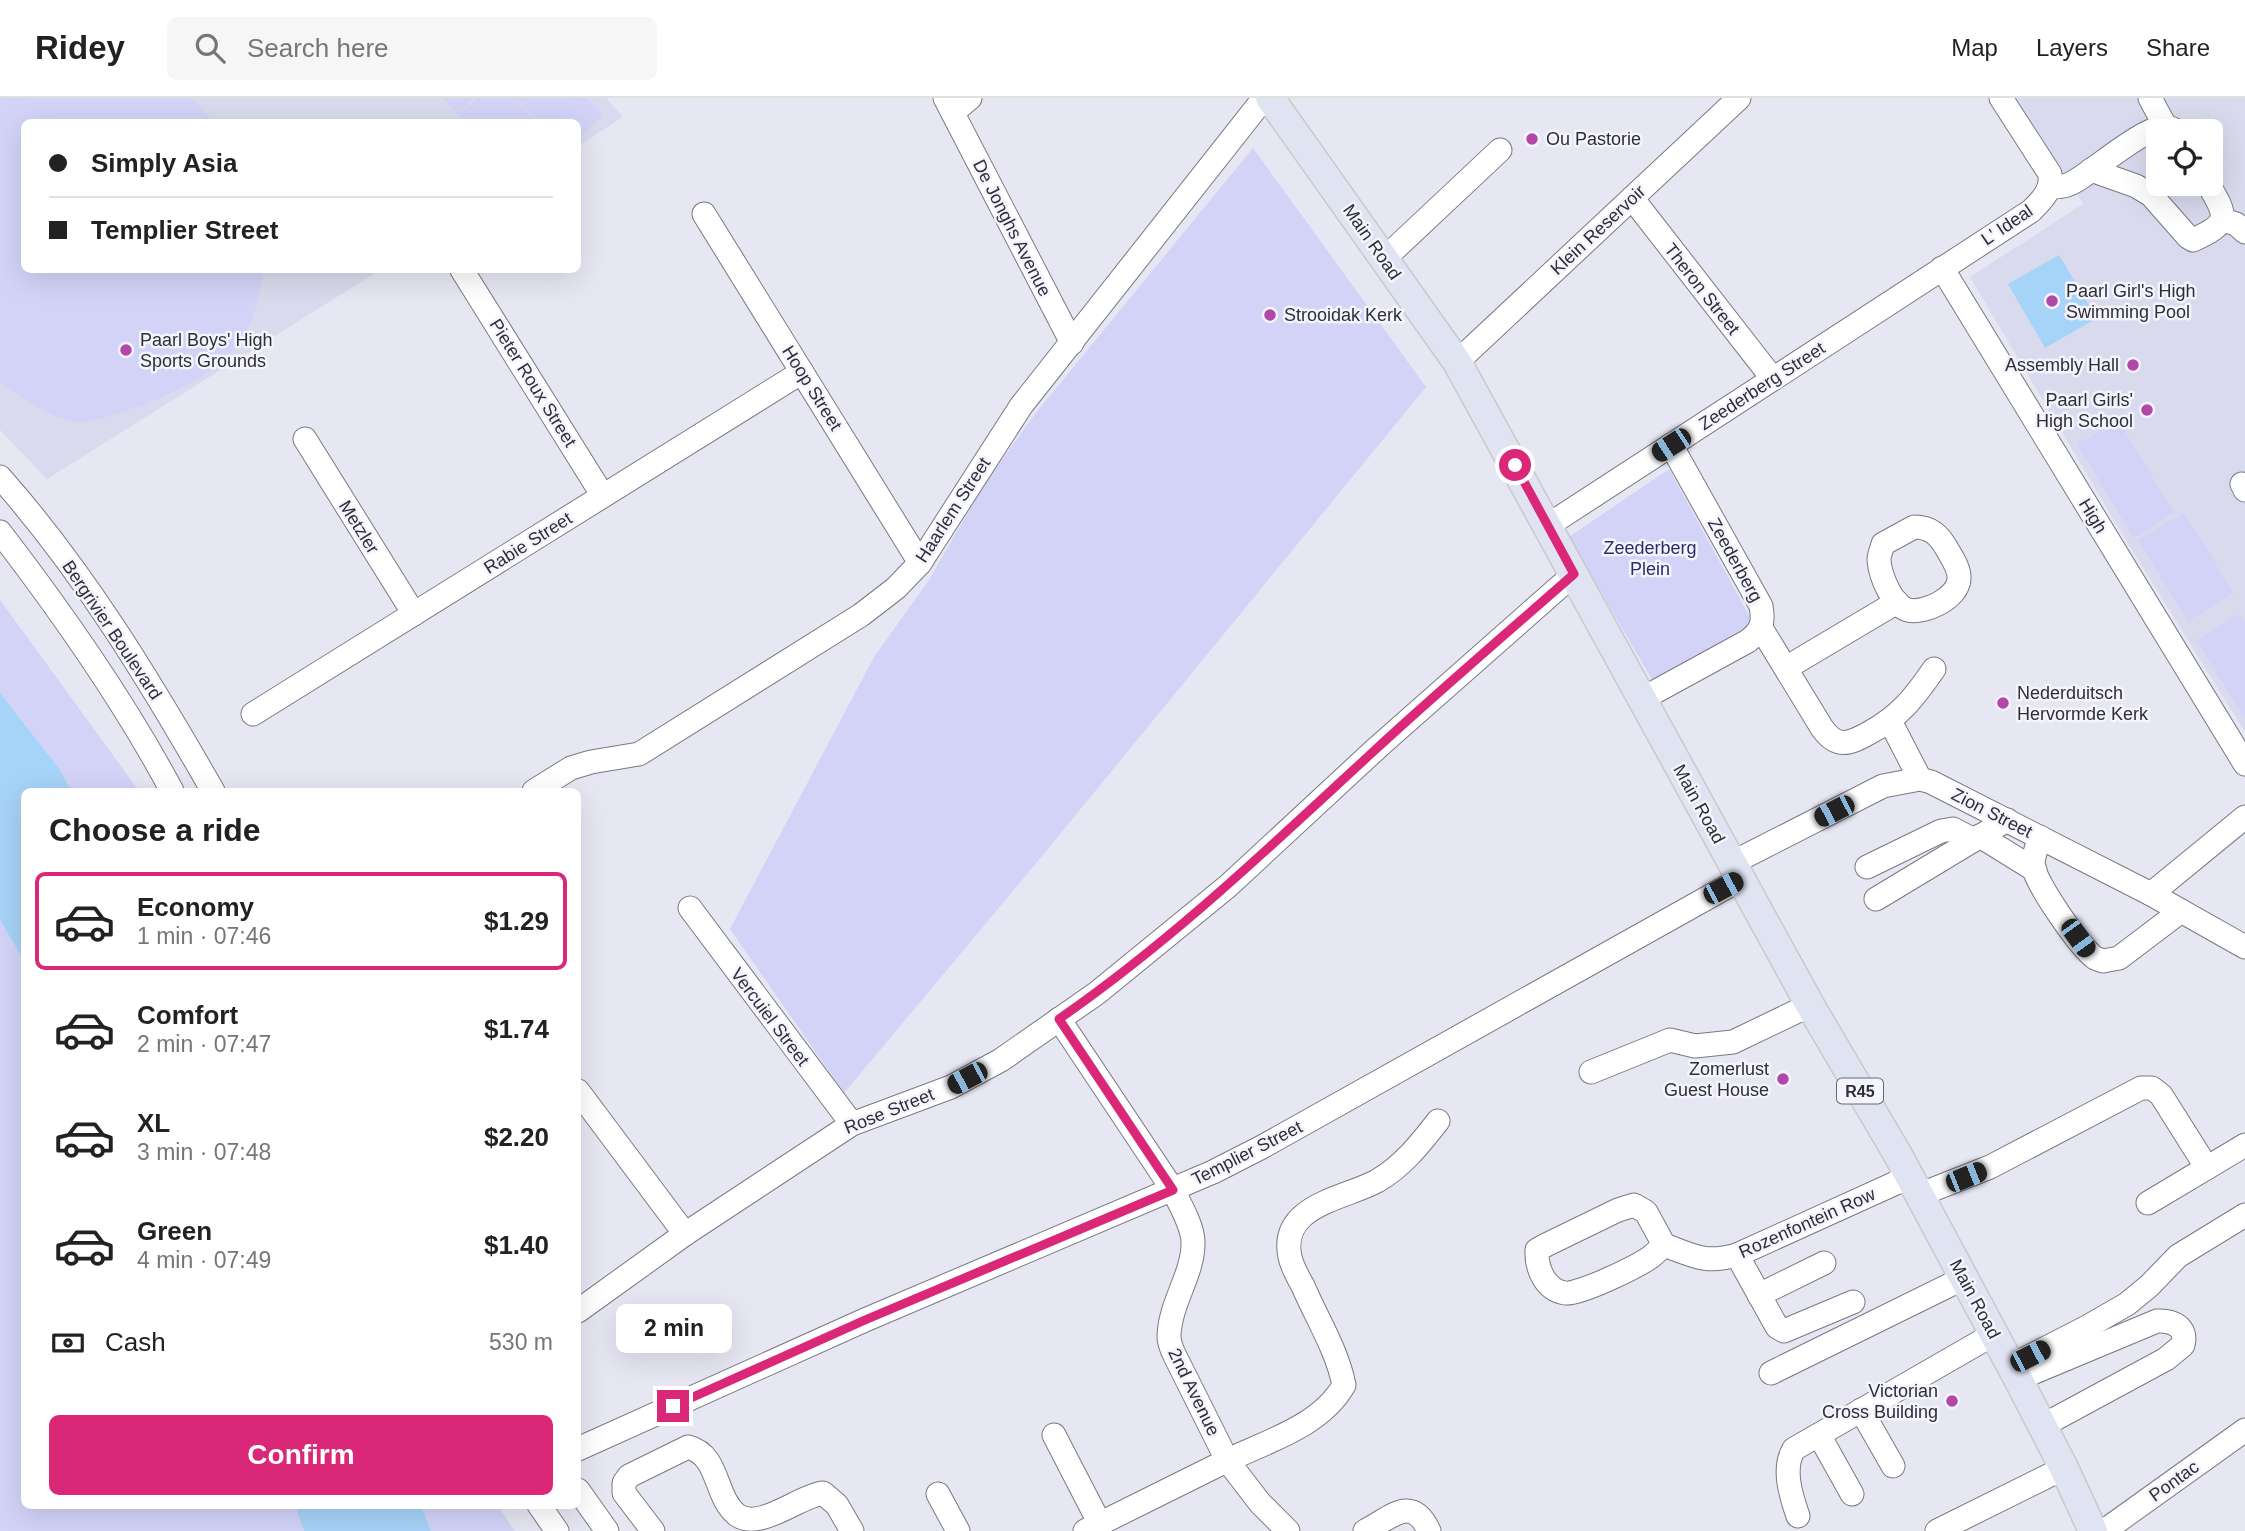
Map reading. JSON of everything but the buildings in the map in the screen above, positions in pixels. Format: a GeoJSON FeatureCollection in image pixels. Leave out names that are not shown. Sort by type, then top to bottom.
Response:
{"type":"FeatureCollection","features":[{"type":"Feature","properties":{"kind":"main road","name":"Main Road"},"geometry":{"type":"LineString","coordinates":[[1270,98],[1457,362],[1810,1005],[1914,1186],[2015,1373],[2093,1531]]}},
{"type":"Feature","properties":{"kind":"street","name":"Haarlem Street"},"geometry":{"type":"LineString","coordinates":[[539,788],[571,768],[639,754],[861,615],[896,588],[920,563],[1021,406],[1264,98]]}},
{"type":"Feature","properties":{"kind":"street","name":"Klein Reservoir"},"geometry":{"type":"LineString","coordinates":[[1457,362],[1739,98]]}},
{"type":"Feature","properties":{"kind":"street"},"geometry":{"type":"LineString","coordinates":[[2001,98],[2050,174],[2050,187],[2068,185],[2146,135]]}},
{"type":"Feature","properties":{"kind":"street"},"geometry":{"type":"LineString","coordinates":[[2150,98],[2164,119]]}},
{"type":"Feature","properties":{"kind":"street","name":"De Jonghs Avenue"},"geometry":{"type":"LineString","coordinates":[[956,103],[1072,343]]}},
{"type":"Feature","properties":{"kind":"street"},"geometry":{"type":"LineString","coordinates":[[1384,259],[1500,150]]}},
{"type":"Feature","properties":{"kind":"street"},"geometry":{"type":"LineString","coordinates":[[2091,170],[2136,186],[2151,195],[2193,240],[2219,226],[2223,220],[2221,206],[2215,196]]}},
{"type":"Feature","properties":{"kind":"street","name":"L' Ideal"},"geometry":{"type":"LineString","coordinates":[[1942,268],[2031,211],[2045,198],[2050,187]]}},
{"type":"Feature","properties":{"kind":"street","name":"Theron Street"},"geometry":{"type":"LineString","coordinates":[[1632,198],[1773,379]]}},
{"type":"Feature","properties":{"kind":"street","name":"Hoop Street"},"geometry":{"type":"LineString","coordinates":[[704,214],[920,563]]}},
{"type":"Feature","properties":{"kind":"street"},"geometry":{"type":"LineString","coordinates":[[2223,220],[2236,224],[2245,232]]}},
{"type":"Feature","properties":{"kind":"street","name":"Zeederberg Street"},"geometry":{"type":"LineString","coordinates":[[1547,526],[1942,268]]}},
{"type":"Feature","properties":{"kind":"street","name":"High"},"geometry":{"type":"LineString","coordinates":[[1942,268],[2245,764]]}},
{"type":"Feature","properties":{"kind":"street","name":"Pieter Roux Street"},"geometry":{"type":"LineString","coordinates":[[464,273],[603,496]]}},
{"type":"Feature","properties":{"kind":"street","name":"Rabie Street"},"geometry":{"type":"LineString","coordinates":[[253,714],[802,372]]}},
{"type":"Feature","properties":{"kind":"street","name":"Metzler"},"geometry":{"type":"LineString","coordinates":[[305,439],[414,614]]}},
{"type":"Feature","properties":{"kind":"street","name":"Zeederberg"},"geometry":{"type":"LineString","coordinates":[[1642,699],[1748,641],[1761,628],[1763,620],[1761,606],[1671,445]]}},
{"type":"Feature","properties":{"kind":"street","name":"Bergrivier Boulevard"},"geometry":{"type":"LineString","coordinates":[[0,477],[72,566],[175,724],[211,788]]}},
{"type":"Feature","properties":{"kind":"street","name":"Bergrivier Boulevard"},"geometry":{"type":"LineString","coordinates":[[0,531],[96,664],[145,740],[170,788]]}},
{"type":"Feature","properties":{"kind":"street","name":"Rose Street"},"geometry":{"type":"LineString","coordinates":[[581,1309],[808,1151],[852,1124],[951,1087],[1001,1060],[1142,958],[1228,886],[1378,747],[1574,574]]}},
{"type":"Feature","properties":{"kind":"street"},"geometry":{"type":"LineString","coordinates":[[1786,668],[1896,602]]}},
{"type":"Feature","properties":{"kind":"street"},"geometry":{"type":"LineString","coordinates":[[1761,628],[1829,737],[1836,741],[1856,740],[1890,721],[1906,707],[1934,670]]}},
{"type":"Feature","properties":{"kind":"street"},"geometry":{"type":"LineString","coordinates":[[1736,871],[1883,786],[1920,779],[1890,721]]}},
{"type":"Feature","properties":{"kind":"street","name":"Zion Street"},"geometry":{"type":"LineString","coordinates":[[1920,779],[1931,782],[2151,894],[2245,947]]}},
{"type":"Feature","properties":{"kind":"street"},"geometry":{"type":"LineString","coordinates":[[2151,894],[2245,817]]}},
{"type":"Feature","properties":{"kind":"street"},"geometry":{"type":"LineString","coordinates":[[1877,899],[2007,820]]}},
{"type":"Feature","properties":{"kind":"street"},"geometry":{"type":"LineString","coordinates":[[1867,867],[1941,831],[1952,829],[1977,838],[2035,870]]}},
{"type":"Feature","properties":{"kind":"street"},"geometry":{"type":"LineString","coordinates":[[2040,837],[2034,857],[2035,870],[2054,905],[2090,955],[2103,961],[2119,958],[2181,911]]}},
{"type":"Feature","properties":{"kind":"street","name":"Templier Street"},"geometry":{"type":"LineString","coordinates":[[581,1448],[865,1320],[1173,1190],[1262,1147],[1736,871]]}},
{"type":"Feature","properties":{"kind":"street","name":"Vercuiel Street"},"geometry":{"type":"LineString","coordinates":[[690,908],[852,1124]]}},
{"type":"Feature","properties":{"kind":"street"},"geometry":{"type":"LineString","coordinates":[[1591,1072],[1670,1040],[1695,1046],[1733,1042],[1810,1005]]}},
{"type":"Feature","properties":{"kind":"street","name":"2nd Avenue"},"geometry":{"type":"LineString","coordinates":[[1059,1019],[1173,1190],[1193,1237],[1192,1261],[1170,1322],[1168,1339],[1227,1460],[1259,1503],[1288,1531]]}},
{"type":"Feature","properties":{"kind":"street","name":"Rozenfontein Row"},"geometry":{"type":"LineString","coordinates":[[1664,1245],[1706,1261],[1737,1255],[1914,1186],[1990,1167],[2141,1088],[2152,1088],[2161,1095],[2207,1168]]}},
{"type":"Feature","properties":{"kind":"street"},"geometry":{"type":"LineString","coordinates":[[581,1095],[685,1234]]}},
{"type":"Feature","properties":{"kind":"street"},"geometry":{"type":"LineString","coordinates":[[1054,1435],[1093,1527],[1227,1460],[1278,1438],[1315,1416],[1337,1396],[1344,1384],[1340,1364],[1290,1258],[1288,1236],[1293,1226],[1306,1213],[1324,1202],[1376,1181],[1400,1165],[1420,1145],[1437,1121]]}},
{"type":"Feature","properties":{"kind":"street"},"geometry":{"type":"LineString","coordinates":[[2148,1203],[2245,1145]]}},
{"type":"Feature","properties":{"kind":"street"},"geometry":{"type":"LineString","coordinates":[[1634,1205],[1646,1212],[1664,1245],[1635,1267],[1578,1292],[1564,1293],[1550,1286],[1540,1273],[1536,1258],[1537,1250],[1546,1245],[1634,1205]]}},
{"type":"Feature","properties":{"kind":"street"},"geometry":{"type":"LineString","coordinates":[[2015,1373],[2127,1304],[2178,1256],[2245,1215]]}},
{"type":"Feature","properties":{"kind":"street"},"geometry":{"type":"LineString","coordinates":[[1737,1255],[1777,1327],[1784,1331],[1853,1302]]}},
{"type":"Feature","properties":{"kind":"street"},"geometry":{"type":"LineString","coordinates":[[1759,1295],[1824,1264]]}},
{"type":"Feature","properties":{"kind":"street"},"geometry":{"type":"LineString","coordinates":[[1771,1373],[1964,1278]]}},
{"type":"Feature","properties":{"kind":"street"},"geometry":{"type":"LineString","coordinates":[[2015,1373],[2157,1321],[2168,1320],[2183,1334],[2183,1346],[2166,1359],[2042,1426]]}},
{"type":"Feature","properties":{"kind":"street"},"geometry":{"type":"LineString","coordinates":[[1798,1516],[1791,1493],[1788,1458],[1794,1449],[1994,1334]]}},
{"type":"Feature","properties":{"kind":"street"},"geometry":{"type":"LineString","coordinates":[[1861,1410],[1893,1466]]}},
{"type":"Feature","properties":{"kind":"street","name":"Pontac"},"geometry":{"type":"LineString","coordinates":[[2104,1531],[2245,1430]]}},
{"type":"Feature","properties":{"kind":"street"},"geometry":{"type":"LineString","coordinates":[[1819,1434],[1852,1494]]}},
{"type":"Feature","properties":{"kind":"street"},"geometry":{"type":"LineString","coordinates":[[653,1531],[624,1493],[624,1483],[629,1476],[688,1447],[695,1449],[708,1460],[729,1507],[739,1517],[763,1519],[813,1494],[823,1493],[837,1505],[852,1531]]}},
{"type":"Feature","properties":{"kind":"street"},"geometry":{"type":"LineString","coordinates":[[1937,1531],[2064,1468]]}},
{"type":"Feature","properties":{"kind":"street"},"geometry":{"type":"LineString","coordinates":[[938,1493],[958,1531]]}},
{"type":"Feature","properties":{"kind":"street"},"geometry":{"type":"LineString","coordinates":[[581,1494],[607,1531]]}},
{"type":"Feature","properties":{"kind":"street"},"geometry":{"type":"LineString","coordinates":[[542,1509],[557,1531]]}},
{"type":"Feature","properties":{"kind":"street"},"geometry":{"type":"LineString","coordinates":[[1365,1531],[1405,1509],[1420,1516],[1429,1531]]}},
{"type":"Feature","properties":{"kind":"shaded area","name":"Paarl Boys' High Sports Grounds"},"geometry":{"type":"Polygon","coordinates":[[[0,98],[606,98],[623,117],[581,144],[581,119],[21,119],[21,273],[375,273],[47,479],[0,430],[0,98]]]}},
{"type":"Feature","properties":{"kind":"shaded area","name":"Paarl Girls' High School"},"geometry":{"type":"Polygon","coordinates":[[[2017,98],[2245,98],[2245,732],[2127,542],[1970,277],[2083,204],[2017,98]]]}},
{"type":"Feature","properties":{"kind":"shaded area","name":"Paarl Girl's High Swimming Pool"},"geometry":{"type":"Polygon","coordinates":[[[2059,255],[2097,318],[2045,348],[2008,284],[2059,255]]]}},
{"type":"Feature","properties":{"kind":"shaded area"},"geometry":{"type":"Polygon","coordinates":[[[0,693],[58,767],[70,788],[21,788],[21,956],[0,920],[0,693]]]}},
{"type":"Feature","properties":{"kind":"shaded area"},"geometry":{"type":"Polygon","coordinates":[[[296,1509],[423,1509],[431,1531],[304,1531],[296,1509]]]}},
{"type":"Feature","properties":{"kind":"green space","name":"Paarl Boys' High Sports Grounds"},"geometry":{"type":"Polygon","coordinates":[[[191,98],[211,119],[21,119],[21,273],[263,273],[251,320],[243,336],[220,362],[192,382],[160,398],[108,417],[81,422],[45,411],[0,382],[0,100],[191,98]]]}},
{"type":"Feature","properties":{"kind":"green space"},"geometry":{"type":"Polygon","coordinates":[[[442,98],[474,98],[458,114],[442,98]]]}},
{"type":"Feature","properties":{"kind":"green space"},"geometry":{"type":"Polygon","coordinates":[[[477,98],[514,98],[534,119],[463,119],[459,115],[477,98]]]}},
{"type":"Feature","properties":{"kind":"green space"},"geometry":{"type":"Polygon","coordinates":[[[516,98],[587,98],[603,115],[581,137],[581,119],[537,119],[516,98]]]}},
{"type":"Feature","properties":{"kind":"green space"},"geometry":{"type":"Polygon","coordinates":[[[1253,148],[1426,387],[1038,861],[844,1093],[730,929],[874,657],[929,580],[985,483],[1035,414],[1253,148]]]}},
{"type":"Feature","properties":{"kind":"green space"},"geometry":{"type":"Polygon","coordinates":[[[2118,420],[2174,513],[2134,538],[2077,444],[2118,420]]]}},
{"type":"Feature","properties":{"kind":"green space","name":"Zeederberg Plein"},"geometry":{"type":"Polygon","coordinates":[[[1669,469],[1753,623],[1654,683],[1569,537],[1669,469]]]}},
{"type":"Feature","properties":{"kind":"green space"},"geometry":{"type":"Polygon","coordinates":[[[2184,513],[2234,593],[2188,621],[2138,540],[2184,513]]]}},
{"type":"Feature","properties":{"kind":"green space"},"geometry":{"type":"Polygon","coordinates":[[[0,600],[137,788],[70,788],[58,767],[0,693],[0,600]]]}},
{"type":"Feature","properties":{"kind":"green space"},"geometry":{"type":"Polygon","coordinates":[[[2240,614],[2245,622],[2245,718],[2196,640],[2240,614]]]}},
{"type":"Feature","properties":{"kind":"green space"},"geometry":{"type":"Polygon","coordinates":[[[0,920],[21,956],[21,1509],[296,1509],[304,1531],[0,1531],[0,920]]]}},
{"type":"Feature","properties":{"kind":"green space"},"geometry":{"type":"Polygon","coordinates":[[[423,1509],[500,1509],[515,1531],[431,1531],[423,1509]]]}},
{"type":"Feature","properties":{"kind":"place","name":"Ou Pastorie"},"geometry":{"type":"Point","coordinates":[1532,139]}},
{"type":"Feature","properties":{"kind":"place","name":"Paarl Girl's High Swimming Pool"},"geometry":{"type":"Point","coordinates":[2052,301]}},
{"type":"Feature","properties":{"kind":"place","name":"Strooidak Kerk"},"geometry":{"type":"Point","coordinates":[1270,315]}},
{"type":"Feature","properties":{"kind":"place","name":"Paarl Boys' High Sports Grounds"},"geometry":{"type":"Point","coordinates":[126,350]}},
{"type":"Feature","properties":{"kind":"place","name":"Assembly Hall"},"geometry":{"type":"Point","coordinates":[2133,365]}},
{"type":"Feature","properties":{"kind":"place","name":"Paarl Girls' High School"},"geometry":{"type":"Point","coordinates":[2147,410]}},
{"type":"Feature","properties":{"kind":"place","name":"Nederduitsch Hervormde Kerk"},"geometry":{"type":"Point","coordinates":[2003,703]}},
{"type":"Feature","properties":{"kind":"place","name":"Zomerlust Guest House"},"geometry":{"type":"Point","coordinates":[1783,1079]}},
{"type":"Feature","properties":{"kind":"place","name":"Victorian Cross Building"},"geometry":{"type":"Point","coordinates":[1952,1401]}},
{"type":"Feature","properties":{"kind":"route"},"geometry":{"type":"LineString","coordinates":[[673,1406],[865,1320],[1173,1190],[1059,1019],[1142,958],[1228,886],[1378,747],[1574,574],[1515,465]]}}]}
